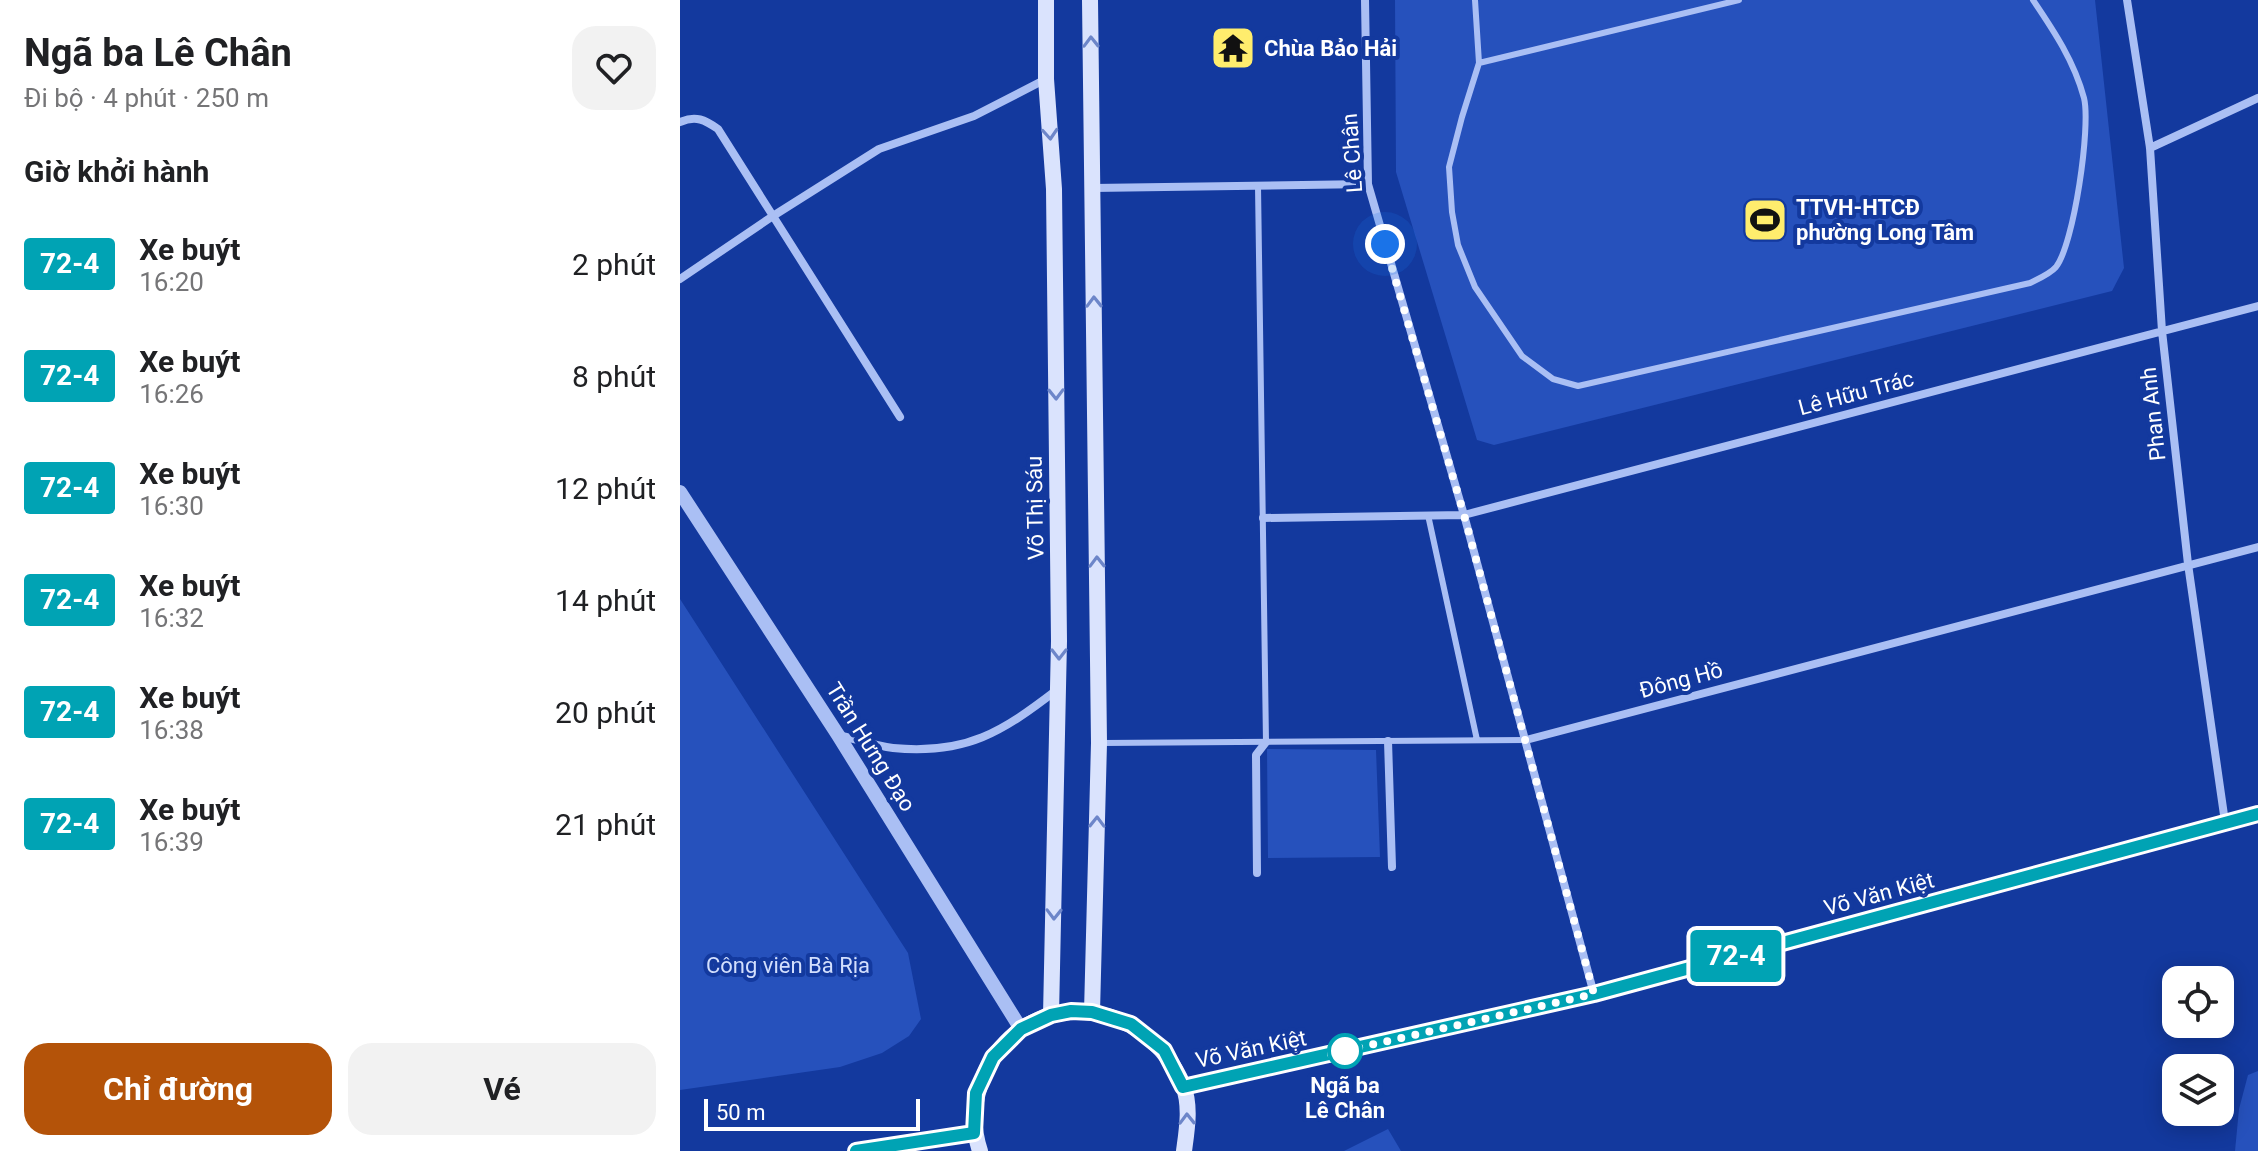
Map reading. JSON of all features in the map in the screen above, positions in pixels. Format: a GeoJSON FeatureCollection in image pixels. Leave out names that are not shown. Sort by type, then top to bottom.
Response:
{"type":"FeatureCollection","features":[{"type":"Feature","properties":{"kind":"main road","name":"Võ Thị Sáu"},"geometry":{"type":"LineString","coordinates":[[1046,0],[1046,79],[1054,189],[1059,688],[1051,1015]]}},
{"type":"Feature","properties":{"kind":"main road"},"geometry":{"type":"LineString","coordinates":[[1090,0],[1099,743],[1092,1012]]}},
{"type":"Feature","properties":{"kind":"main road"},"geometry":{"type":"LineString","coordinates":[[980,1151],[974,1133],[976,1093],[993,1057],[1021,1029],[1051,1015],[1071,1011],[1092,1012],[1131,1024],[1164,1050],[1183,1087],[1189,1120],[1184,1151]]}},
{"type":"Feature","properties":{"kind":"street","name":"Lê Chân"},"geometry":{"type":"LineString","coordinates":[[1365,0],[1368,184],[1464,515],[1594,994]]}},
{"type":"Feature","properties":{"kind":"street","name":"Phan Anh"},"geometry":{"type":"LineString","coordinates":[[2127,0],[2150,148],[2162,331],[2188,564],[2225,822]]}},
{"type":"Feature","properties":{"kind":"street"},"geometry":{"type":"LineString","coordinates":[[680,279],[879,149],[974,116],[1046,79]]}},
{"type":"Feature","properties":{"kind":"street"},"geometry":{"type":"LineString","coordinates":[[2150,148],[2258,98]]}},
{"type":"Feature","properties":{"kind":"street"},"geometry":{"type":"LineString","coordinates":[[680,122],[690,118],[705,119],[718,129],[900,417]]}},
{"type":"Feature","properties":{"kind":"street"},"geometry":{"type":"LineString","coordinates":[[1093,188],[1368,184]]}},
{"type":"Feature","properties":{"kind":"street","name":"Lê Hữu Trác"},"geometry":{"type":"LineString","coordinates":[[1263,518],[1464,515],[2258,306]]}},
{"type":"Feature","properties":{"kind":"street","name":"Trần Hưng Đạo"},"geometry":{"type":"LineString","coordinates":[[680,492],[838,735],[1021,1029]]}},
{"type":"Feature","properties":{"kind":"street","name":"Đông Hồ"},"geometry":{"type":"LineString","coordinates":[[1526,740],[2258,547]]}},
{"type":"Feature","properties":{"kind":"street"},"geometry":{"type":"LineString","coordinates":[[838,735],[891,747],[937,749],[968,744],[999,731],[1059,688]]}},
{"type":"Feature","properties":{"kind":"street"},"geometry":{"type":"LineString","coordinates":[[1388,741],[1392,867]]}},
{"type":"Feature","properties":{"kind":"street"},"geometry":{"type":"LineString","coordinates":[[1257,873],[1256,755],[1266,742]]}},
{"type":"Feature","properties":{"kind":"street","name":"Võ Văn Kiệt"},"geometry":{"type":"LineString","coordinates":[[1183,1087],[1594,994],[2258,814]]}},
{"type":"Feature","properties":{"kind":"street"},"geometry":{"type":"LineString","coordinates":[[856,1151],[974,1133]]}},
{"type":"Feature","properties":{"kind":"lane"},"geometry":{"type":"LineString","coordinates":[[1475,0],[1479,63],[1449,167],[1458,245],[1475,287],[1522,356],[1553,379],[1578,386],[2030,283],[2054,270],[2062,257],[2077,199],[2084,144],[2085,100],[2063,44],[2033,0]]}},
{"type":"Feature","properties":{"kind":"lane"},"geometry":{"type":"LineString","coordinates":[[1479,63],[1739,0]]}},
{"type":"Feature","properties":{"kind":"lane"},"geometry":{"type":"LineString","coordinates":[[1258,186],[1266,742]]}},
{"type":"Feature","properties":{"kind":"lane"},"geometry":{"type":"LineString","coordinates":[[1428,515],[1477,740]]}},
{"type":"Feature","properties":{"kind":"lane","name":"Đông Hồ"},"geometry":{"type":"LineString","coordinates":[[1099,743],[1526,740]]}},
{"type":"Feature","properties":{"kind":"green space","name":"TTVH-HTCĐ phường Long Tâm"},"geometry":{"type":"Polygon","coordinates":[[[1395,0],[2095,0],[2124,268],[2112,291],[1494,445],[1477,440],[1396,172],[1395,0]]]}},
{"type":"Feature","properties":{"kind":"green space","name":"Công viên Bà Rịa"},"geometry":{"type":"Polygon","coordinates":[[[680,599],[908,953],[921,1019],[909,1036],[882,1053],[840,1067],[680,1090],[680,599]]]}},
{"type":"Feature","properties":{"kind":"green space"},"geometry":{"type":"Polygon","coordinates":[[[1267,749],[1376,750],[1380,857],[1268,858],[1267,749]]]}},
{"type":"Feature","properties":{"kind":"green space"},"geometry":{"type":"Polygon","coordinates":[[[2258,1071],[2258,1151],[2235,1151],[2239,1109],[2248,1075],[2258,1071]]]}},
{"type":"Feature","properties":{"kind":"green space"},"geometry":{"type":"Polygon","coordinates":[[[1388,1129],[1401,1151],[1344,1151],[1388,1129]]]}},
{"type":"Feature","properties":{"kind":"bus line","name":"72-4"},"geometry":{"type":"LineString","coordinates":[[856,1151],[974,1133],[976,1093],[993,1057],[1021,1029],[1051,1015],[1071,1011],[1092,1012],[1131,1024],[1164,1050],[1183,1087],[1594,994],[2258,814]]}},
{"type":"Feature","properties":{"kind":"place","name":"Chùa Bảo Hải"},"geometry":{"type":"Point","coordinates":[1233,48]}},
{"type":"Feature","properties":{"kind":"place","name":"TTVH-HTCĐ phường Long Tâm"},"geometry":{"type":"Point","coordinates":[1765,220]}},
{"type":"Feature","properties":{"kind":"place","name":"Ngã ba Lê Chân"},"geometry":{"type":"Point","coordinates":[1345,1051]}},
{"type":"Feature","properties":{"kind":"route"},"geometry":{"type":"LineString","coordinates":[[1345,1051],[1331,1054],[1594,994],[1464,515],[1385,244]]}}]}
